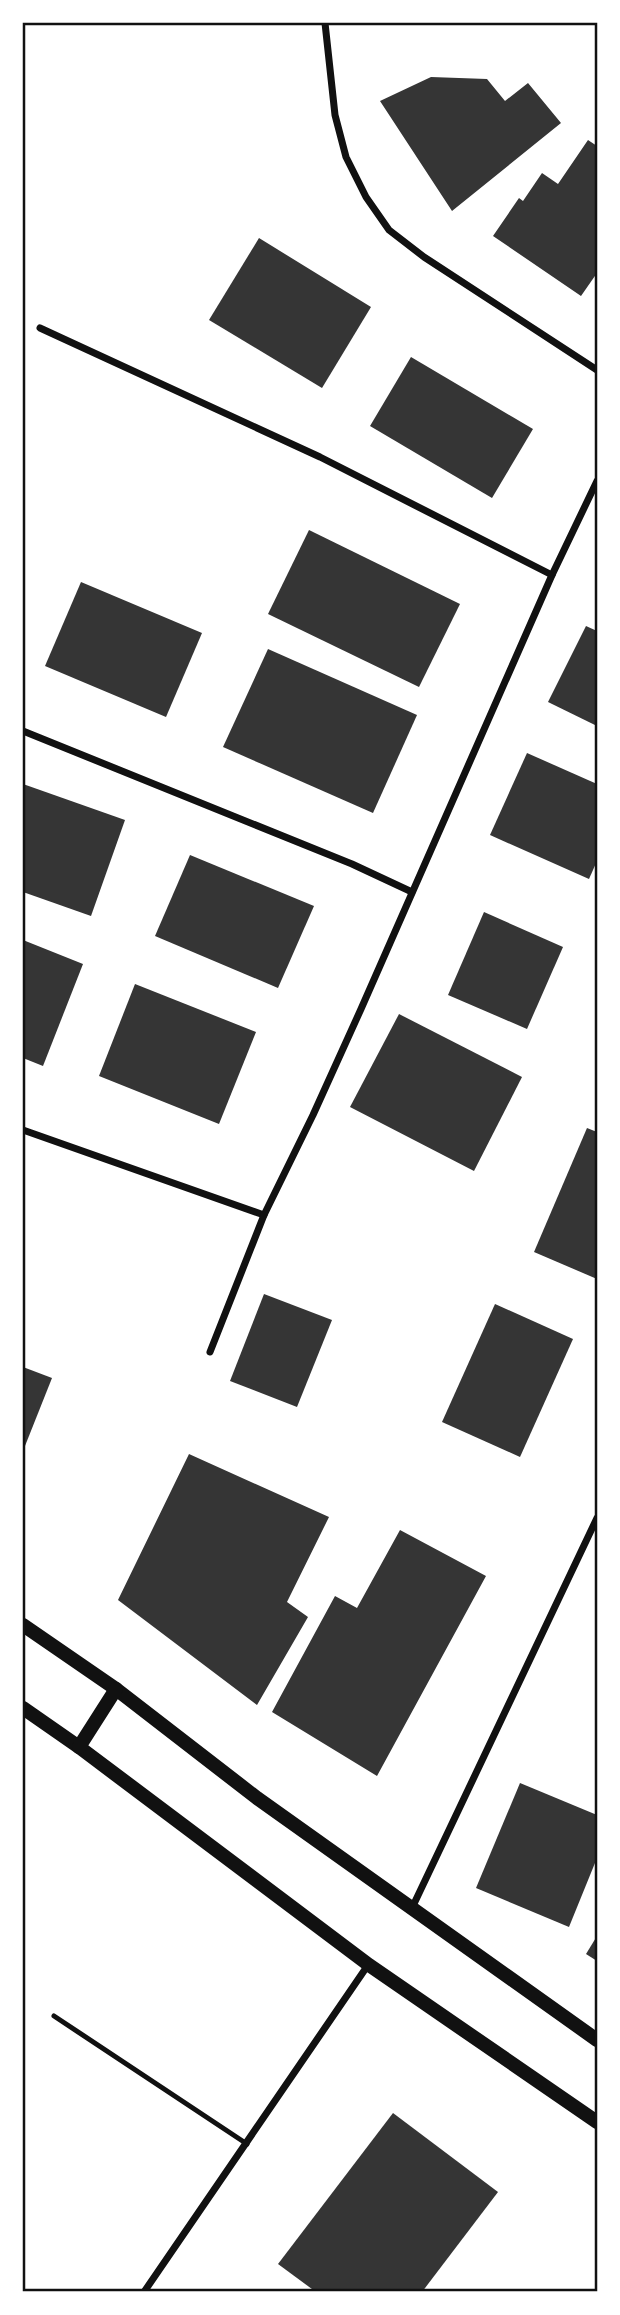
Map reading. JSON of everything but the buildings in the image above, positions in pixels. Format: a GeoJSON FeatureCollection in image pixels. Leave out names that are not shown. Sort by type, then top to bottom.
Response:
{"type":"FeatureCollection","features":[{"type":"Feature","properties":{"kind":"main road"},"geometry":{"type":"LineString","coordinates":[[23,1625],[116,1689],[257,1798],[597,2040]]}},
{"type":"Feature","properties":{"kind":"main road"},"geometry":{"type":"LineString","coordinates":[[79,1746],[116,1689]]}},
{"type":"Feature","properties":{"kind":"main road"},"geometry":{"type":"LineString","coordinates":[[23,1708],[79,1746],[369,1965],[597,2122]]}},
{"type":"Feature","properties":{"kind":"street"},"geometry":{"type":"LineString","coordinates":[[325,23],[335,115],[346,157],[366,197],[389,230],[424,257],[597,370]]}},
{"type":"Feature","properties":{"kind":"street"},"geometry":{"type":"LineString","coordinates":[[40,328],[320,457],[552,575]]}},
{"type":"Feature","properties":{"kind":"street"},"geometry":{"type":"LineString","coordinates":[[211,1352],[264,1215],[318,1104],[552,575],[597,481]]}},
{"type":"Feature","properties":{"kind":"street"},"geometry":{"type":"LineString","coordinates":[[23,731],[352,864],[412,892]]}},
{"type":"Feature","properties":{"kind":"street"},"geometry":{"type":"LineString","coordinates":[[23,1130],[264,1215]]}},
{"type":"Feature","properties":{"kind":"street"},"geometry":{"type":"LineString","coordinates":[[412,1908],[597,1518]]}},
{"type":"Feature","properties":{"kind":"street"},"geometry":{"type":"LineString","coordinates":[[144,2292],[369,1965]]}},
{"type":"Feature","properties":{"kind":"lane"},"geometry":{"type":"LineString","coordinates":[[54,2016],[247,2144]]}}]}
